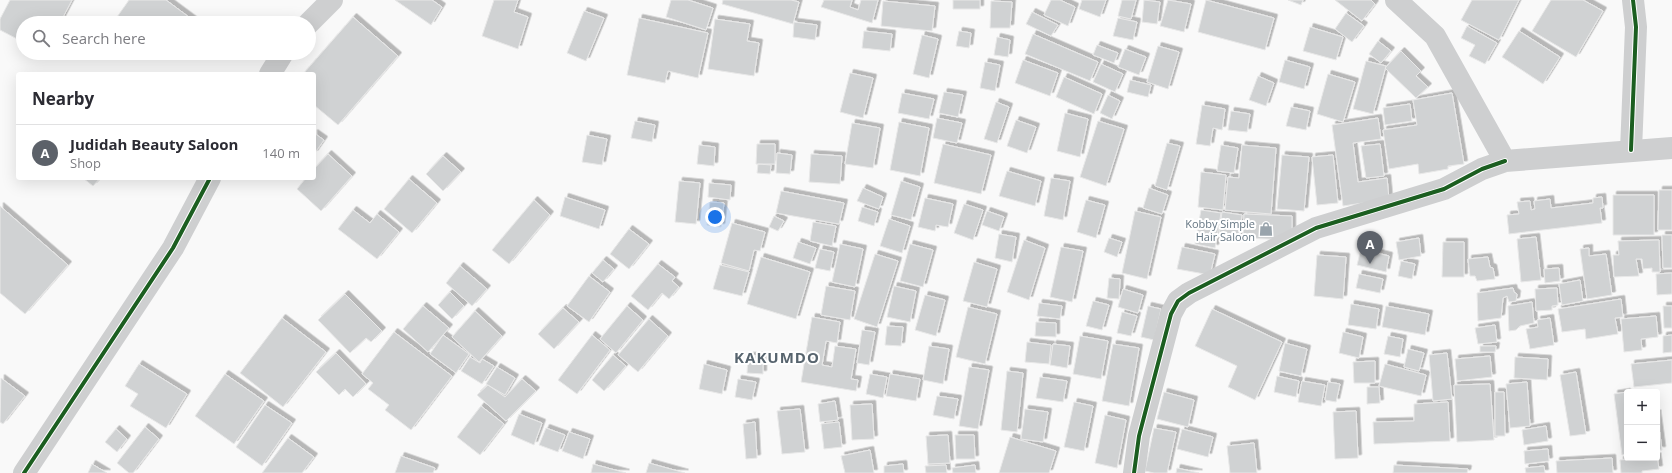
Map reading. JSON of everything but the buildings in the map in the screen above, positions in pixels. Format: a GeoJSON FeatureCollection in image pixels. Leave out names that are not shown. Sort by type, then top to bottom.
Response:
{"type":"FeatureCollection","features":[{"type":"Feature","properties":{"kind":"street"},"geometry":{"type":"LineString","coordinates":[[316,17],[332,0]]}},
{"type":"Feature","properties":{"kind":"street"},"geometry":{"type":"LineString","coordinates":[[1396,0],[1435,36],[1505,161]]}},
{"type":"Feature","properties":{"kind":"street"},"geometry":{"type":"LineString","coordinates":[[1631,150],[1636,27],[1633,0]]}},
{"type":"Feature","properties":{"kind":"street"},"geometry":{"type":"LineString","coordinates":[[271,72],[279,60]]}},
{"type":"Feature","properties":{"kind":"street"},"geometry":{"type":"LineString","coordinates":[[1134,473],[1139,436],[1171,314],[1178,301],[1188,293],[1316,228],[1444,189],[1482,169],[1505,161],[1672,148]]}},
{"type":"Feature","properties":{"kind":"street"},"geometry":{"type":"LineString","coordinates":[[24,473],[173,248],[209,180]]}},
{"type":"Feature","properties":{"kind":"cycle path"},"geometry":{"type":"LineString","coordinates":[[1631,150],[1636,27],[1633,0]]}},
{"type":"Feature","properties":{"kind":"cycle path"},"geometry":{"type":"LineString","coordinates":[[1134,473],[1139,436],[1171,314],[1178,301],[1189,293],[1316,228],[1444,189],[1482,169],[1505,161]]}},
{"type":"Feature","properties":{"kind":"cycle path"},"geometry":{"type":"LineString","coordinates":[[24,473],[173,248],[209,180]]}},
{"type":"Feature","properties":{"kind":"place","name":"Kobby Simple Hair Saloon"},"geometry":{"type":"Point","coordinates":[1266,229]}},
{"type":"Feature","properties":{"kind":"place","name":"Judidah Beauty Saloon"},"geometry":{"type":"Point","coordinates":[1370,264]}},
{"type":"Feature","properties":{"kind":"district","name":"KAKUMDO"},"geometry":{"type":"Point","coordinates":[777,357]}}]}
